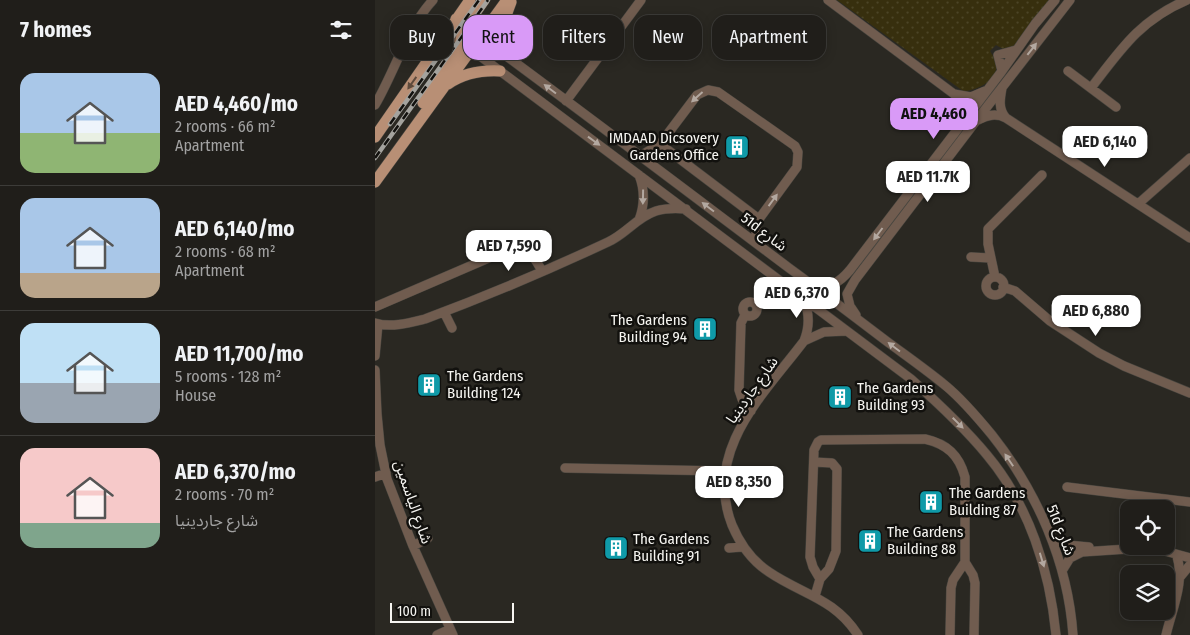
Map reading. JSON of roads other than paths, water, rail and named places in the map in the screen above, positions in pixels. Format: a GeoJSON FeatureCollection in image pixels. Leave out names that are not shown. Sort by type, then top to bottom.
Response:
{"type":"FeatureCollection","features":[{"type":"Feature","properties":{"kind":"main road"},"geometry":{"type":"LineString","coordinates":[[463,36],[460,27],[470,0]]}},
{"type":"Feature","properties":{"kind":"main road"},"geometry":{"type":"LineString","coordinates":[[453,29],[484,0]]}},
{"type":"Feature","properties":{"kind":"main road"},"geometry":{"type":"LineString","coordinates":[[496,15],[507,0]]}},
{"type":"Feature","properties":{"kind":"main road"},"geometry":{"type":"LineString","coordinates":[[507,15],[512,0]]}},
{"type":"Feature","properties":{"kind":"main road"},"geometry":{"type":"LineString","coordinates":[[404,142],[410,123],[458,53],[463,49]]}},
{"type":"Feature","properties":{"kind":"main road"},"geometry":{"type":"LineString","coordinates":[[375,182],[445,86],[463,52]]}},
{"type":"Feature","properties":{"kind":"main road"},"geometry":{"type":"LineString","coordinates":[[375,137],[429,60]]}},
{"type":"Feature","properties":{"kind":"main road"},"geometry":{"type":"LineString","coordinates":[[445,86],[460,77],[476,72],[499,71]]}},
{"type":"Feature","properties":{"kind":"street"},"geometry":{"type":"LineString","coordinates":[[375,105],[394,70],[415,24],[433,0]]}},
{"type":"Feature","properties":{"kind":"street"},"geometry":{"type":"LineString","coordinates":[[566,101],[641,0]]}},
{"type":"Feature","properties":{"kind":"street"},"geometry":{"type":"LineString","coordinates":[[828,0],[954,94],[961,104],[963,121]]}},
{"type":"Feature","properties":{"kind":"street"},"geometry":{"type":"LineString","coordinates":[[811,284],[827,286],[842,280],[1055,0]]}},
{"type":"Feature","properties":{"kind":"street"},"geometry":{"type":"LineString","coordinates":[[859,320],[847,300],[849,290],[1001,87],[1071,0]]}},
{"type":"Feature","properties":{"kind":"street"},"geometry":{"type":"LineString","coordinates":[[1091,88],[1139,29],[1161,13],[1187,0]]}},
{"type":"Feature","properties":{"kind":"street","name":"51d شارع"},"geometry":{"type":"LineString","coordinates":[[453,36],[463,44]]}},
{"type":"Feature","properties":{"kind":"street","name":"51d شارع"},"geometry":{"type":"LineString","coordinates":[[484,60],[639,174],[917,385],[960,425],[988,456],[1027,520],[1040,554],[1049,590],[1056,635]]}},
{"type":"Feature","properties":{"kind":"street","name":"51d شارع"},"geometry":{"type":"LineString","coordinates":[[512,60],[859,320],[947,387],[969,408],[1010,460],[1026,486],[1051,537],[1062,571],[1072,619],[1073,635]]}},
{"type":"Feature","properties":{"kind":"street"},"geometry":{"type":"LineString","coordinates":[[1068,71],[1116,107]]}},
{"type":"Feature","properties":{"kind":"street"},"geometry":{"type":"LineString","coordinates":[[1001,87],[1000,105],[1003,115],[1190,238]]}},
{"type":"Feature","properties":{"kind":"street"},"geometry":{"type":"LineString","coordinates":[[640,156],[660,144],[697,95],[708,90],[718,92],[795,146],[798,152],[797,167],[759,219],[756,228],[756,243]]}},
{"type":"Feature","properties":{"kind":"street"},"geometry":{"type":"LineString","coordinates":[[954,94],[971,96],[985,91]]}},
{"type":"Feature","properties":{"kind":"street"},"geometry":{"type":"LineString","coordinates":[[976,120],[991,114],[1007,118]]}},
{"type":"Feature","properties":{"kind":"street"},"geometry":{"type":"LineString","coordinates":[[660,144],[759,219]]}},
{"type":"Feature","properties":{"kind":"street"},"geometry":{"type":"LineString","coordinates":[[1139,204],[1190,158]]}},
{"type":"Feature","properties":{"kind":"street"},"geometry":{"type":"LineString","coordinates":[[639,174],[644,195],[639,220]]}},
{"type":"Feature","properties":{"kind":"street"},"geometry":{"type":"LineString","coordinates":[[995,278],[990,258],[987,229],[1041,175]]}},
{"type":"Feature","properties":{"kind":"street"},"geometry":{"type":"LineString","coordinates":[[375,356],[377,323],[389,326],[412,322],[444,312],[617,238],[646,215],[662,209],[686,210]]}},
{"type":"Feature","properties":{"kind":"street"},"geometry":{"type":"LineString","coordinates":[[375,307],[511,248],[519,247],[529,252],[542,271]]}},
{"type":"Feature","properties":{"kind":"street"},"geometry":{"type":"LineString","coordinates":[[971,257],[990,258]]}},
{"type":"Feature","properties":{"kind":"street"},"geometry":{"type":"LineString","coordinates":[[995,278],[1001,281],[1003,288],[996,295],[989,294],[986,287],[988,280],[995,278]]}},
{"type":"Feature","properties":{"kind":"street"},"geometry":{"type":"LineString","coordinates":[[1003,288],[1015,291],[1051,321],[1099,353],[1124,366],[1190,393]]}},
{"type":"Feature","properties":{"kind":"street","name":"شارع جاردينيا"},"geometry":{"type":"LineString","coordinates":[[802,297],[807,307],[809,319],[807,334],[804,341],[751,410],[730,449],[724,472],[725,500],[728,515],[742,547],[767,571],[815,596],[841,614],[858,635]]}},
{"type":"Feature","properties":{"kind":"street"},"geometry":{"type":"LineString","coordinates":[[444,312],[452,328]]}},
{"type":"Feature","properties":{"kind":"street"},"geometry":{"type":"LineString","coordinates":[[745,315],[741,323],[739,390],[742,399],[751,410]]}},
{"type":"Feature","properties":{"kind":"street"},"geometry":{"type":"LineString","coordinates":[[804,341],[824,332],[847,332]]}},
{"type":"Feature","properties":{"kind":"street","name":"شارع الياسمين"},"geometry":{"type":"LineString","coordinates":[[375,370],[377,414],[386,472],[413,546],[451,632]]}},
{"type":"Feature","properties":{"kind":"street"},"geometry":{"type":"LineString","coordinates":[[820,579],[813,568],[811,557],[815,446],[821,440],[925,439],[937,442],[947,447],[956,455],[962,465],[965,477],[965,562],[973,575],[975,583],[974,635]]}},
{"type":"Feature","properties":{"kind":"street"},"geometry":{"type":"LineString","coordinates":[[814,462],[832,463],[837,469],[835,551],[829,569],[820,579],[815,596]]}},
{"type":"Feature","properties":{"kind":"street"},"geometry":{"type":"LineString","coordinates":[[565,468],[724,472]]}},
{"type":"Feature","properties":{"kind":"street"},"geometry":{"type":"LineString","coordinates":[[375,477],[386,472]]}},
{"type":"Feature","properties":{"kind":"street"},"geometry":{"type":"LineString","coordinates":[[1067,487],[1190,502]]}},
{"type":"Feature","properties":{"kind":"street"},"geometry":{"type":"LineString","coordinates":[[1051,537],[1072,546],[1120,547]]}},
{"type":"Feature","properties":{"kind":"street"},"geometry":{"type":"LineString","coordinates":[[413,546],[428,538]]}},
{"type":"Feature","properties":{"kind":"street"},"geometry":{"type":"LineString","coordinates":[[729,548],[742,547]]}},
{"type":"Feature","properties":{"kind":"street"},"geometry":{"type":"LineString","coordinates":[[1062,571],[1070,558],[1076,554],[1120,548]]}},
{"type":"Feature","properties":{"kind":"street"},"geometry":{"type":"LineString","coordinates":[[1176,554],[1190,558]]}},
{"type":"Feature","properties":{"kind":"street"},"geometry":{"type":"LineString","coordinates":[[1176,554],[1181,577]]}},
{"type":"Feature","properties":{"kind":"street"},"geometry":{"type":"LineString","coordinates":[[950,635],[951,588],[956,573],[965,562]]}},
{"type":"Feature","properties":{"kind":"street"},"geometry":{"type":"LineString","coordinates":[[1165,635],[1181,577],[1190,565]]}},
{"type":"Feature","properties":{"kind":"street"},"geometry":{"type":"LineString","coordinates":[[1049,590],[1061,624],[1069,623],[1072,619]]}},
{"type":"Feature","properties":{"kind":"street"},"geometry":{"type":"LineString","coordinates":[[437,635],[451,632]]}},
{"type":"Feature","properties":{"kind":"railway"},"geometry":{"type":"LineString","coordinates":[[390,124],[479,0]]}},
{"type":"Feature","properties":{"kind":"railway"},"geometry":{"type":"LineString","coordinates":[[375,158],[488,0]]}},
{"type":"Feature","properties":{"kind":"place","name":"IMDAAD Dicsovery Gardens Office"},"geometry":{"type":"Point","coordinates":[737,147]}},
{"type":"Feature","properties":{"kind":"place","name":"The Gardens Building 94"},"geometry":{"type":"Point","coordinates":[705,329]}},
{"type":"Feature","properties":{"kind":"place","name":"The Gardens Building 124"},"geometry":{"type":"Point","coordinates":[429,385]}},
{"type":"Feature","properties":{"kind":"place","name":"The Gardens Building 93"},"geometry":{"type":"Point","coordinates":[840,397]}},
{"type":"Feature","properties":{"kind":"place","name":"The Gardens Building 87"},"geometry":{"type":"Point","coordinates":[931,502]}},
{"type":"Feature","properties":{"kind":"place","name":"The Gardens Building 88"},"geometry":{"type":"Point","coordinates":[870,541]}},
{"type":"Feature","properties":{"kind":"place","name":"The Gardens Building 91"},"geometry":{"type":"Point","coordinates":[616,548]}}]}
